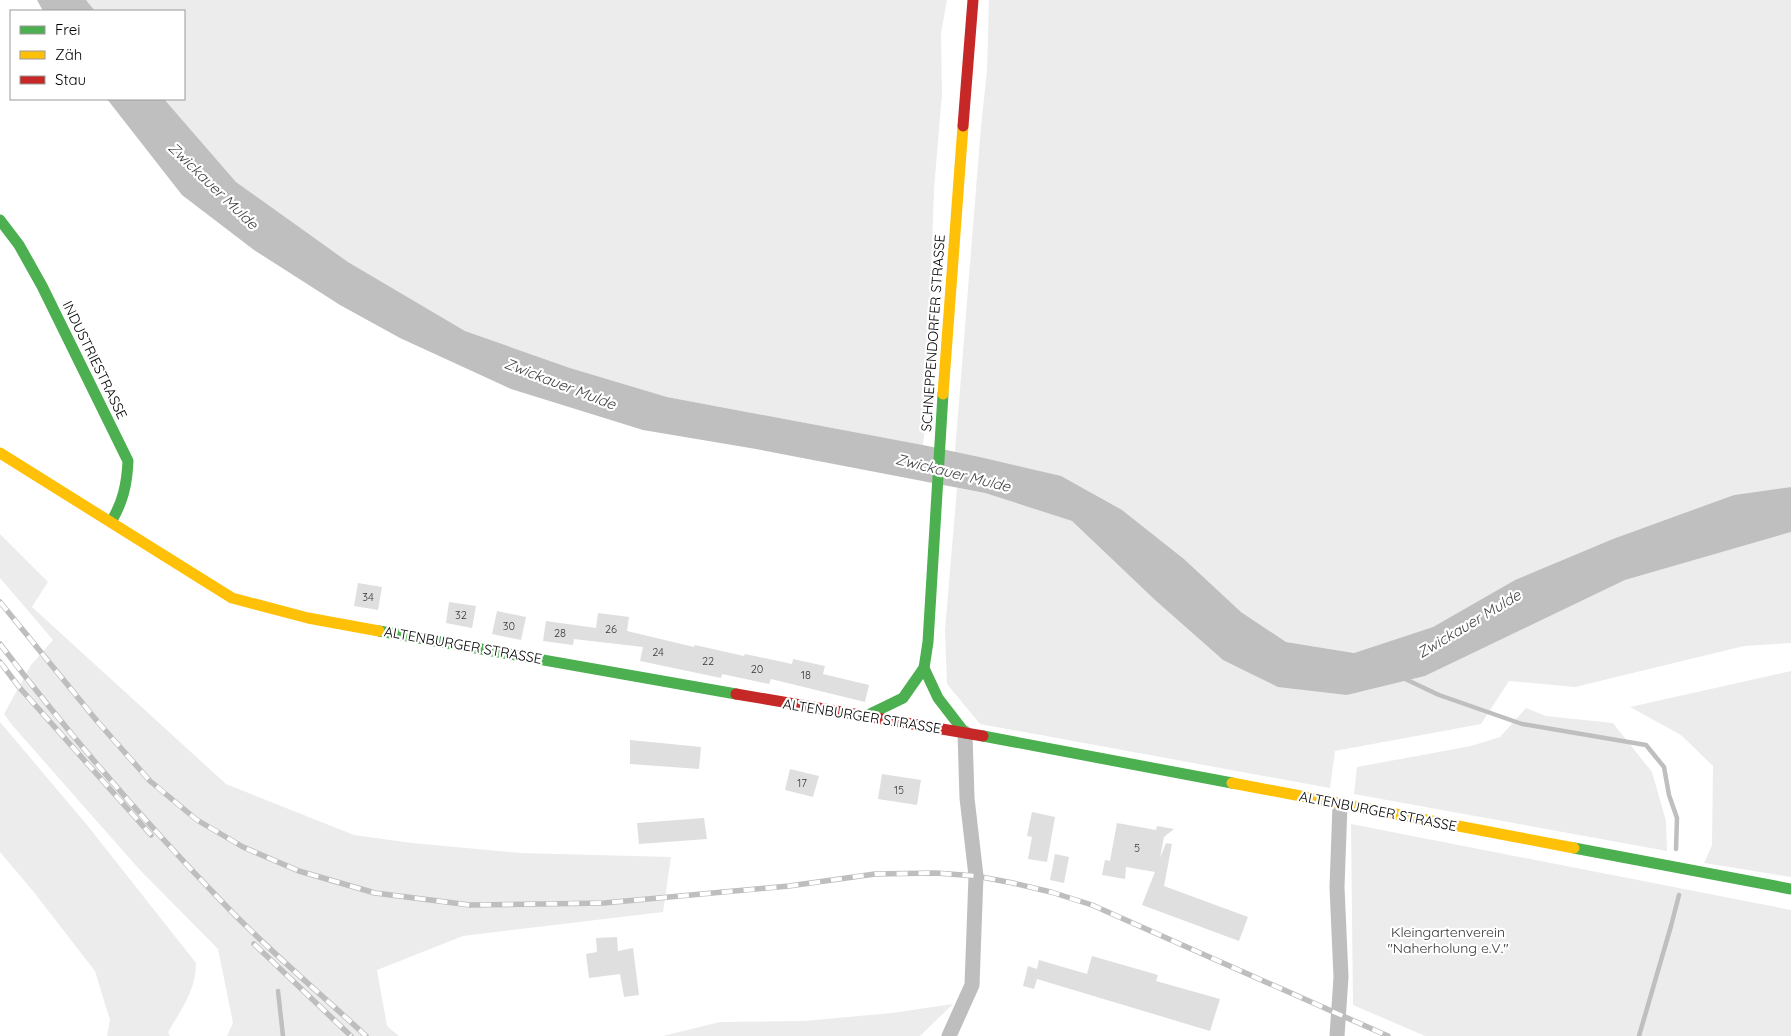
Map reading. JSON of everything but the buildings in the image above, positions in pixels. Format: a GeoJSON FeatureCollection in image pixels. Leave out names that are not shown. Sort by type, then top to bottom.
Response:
{"type":"FeatureCollection","features":[{"type":"Feature","properties":{"kind":"street","name":"SCHNEPPENDORFER STRASSE"},"geometry":{"type":"LineString","coordinates":[[864,717],[903,698],[924,668],[928,642],[946,354],[973,0]]}},
{"type":"Feature","properties":{"kind":"street","name":"INDUSTRIESTRASSE"},"geometry":{"type":"LineString","coordinates":[[0,220],[19,246],[42,286],[128,461],[127,488],[122,504],[112,522]]}},
{"type":"Feature","properties":{"kind":"street","name":"ALTENBURGER STRASSE"},"geometry":{"type":"LineString","coordinates":[[0,453],[232,598],[308,618],[864,717],[965,733],[1791,889]]}},
{"type":"Feature","properties":{"kind":"street"},"geometry":{"type":"LineString","coordinates":[[924,668],[938,698],[965,733],[967,798],[976,876],[972,986],[949,1036]]}},
{"type":"Feature","properties":{"kind":"street"},"geometry":{"type":"LineString","coordinates":[[1336,1036],[1341,977],[1337,887],[1340,804]]}},
{"type":"Feature","properties":{"kind":"green space"},"geometry":{"type":"Polygon","coordinates":[[[86,0],[947,0],[941,33],[942,94],[934,189],[926,417],[923,445],[667,397],[570,368],[465,331],[348,262],[236,182],[165,100],[185,100],[185,10],[94,10],[86,0]]]}},
{"type":"Feature","properties":{"kind":"green space"},"geometry":{"type":"Polygon","coordinates":[[[989,0],[1791,0],[1791,487],[1734,495],[1515,580],[1433,627],[1354,653],[1286,642],[1241,612],[1184,559],[1122,510],[955,452],[987,71],[989,0]]]}},
{"type":"Feature","properties":{"kind":"green space"},"geometry":{"type":"Polygon","coordinates":[[[957,488],[985,493],[1072,521],[1155,600],[1223,660],[1347,695],[1425,676],[1625,580],[1791,532],[1791,643],[1744,646],[1575,687],[1509,681],[1481,724],[1335,751],[1330,788],[980,724],[947,684],[945,630],[957,488]]]}},
{"type":"Feature","properties":{"kind":"green space"},"geometry":{"type":"Polygon","coordinates":[[[0,534],[48,582],[32,607],[226,784],[354,835],[412,843],[521,853],[671,857],[663,912],[463,936],[377,970],[387,1026],[399,1036],[227,1036],[233,1023],[218,949],[139,869],[4,714],[31,665],[53,640],[0,578],[0,534]]]}},
{"type":"Feature","properties":{"kind":"green space"},"geometry":{"type":"Polygon","coordinates":[[[1791,671],[1791,877],[1704,863],[1712,845],[1713,766],[1681,735],[1630,707],[1791,671]]]}},
{"type":"Feature","properties":{"kind":"green space"},"geometry":{"type":"Polygon","coordinates":[[[1526,708],[1546,716],[1613,723],[1652,772],[1666,821],[1667,851],[1354,794],[1357,767],[1471,746],[1500,737],[1526,708]]]}},
{"type":"Feature","properties":{"kind":"green space"},"geometry":{"type":"Polygon","coordinates":[[[0,722],[87,825],[196,963],[191,991],[168,1032],[170,1036],[107,1036],[110,1020],[95,971],[0,852],[0,722]]]}},
{"type":"Feature","properties":{"kind":"green space","name":"Kleingartenverein \"Naherholung e.V.\""},"geometry":{"type":"Polygon","coordinates":[[[1351,824],[1791,910],[1791,1036],[1425,1036],[1353,1005],[1351,824]]]}},
{"type":"Feature","properties":{"kind":"green space"},"geometry":{"type":"Polygon","coordinates":[[[953,1004],[920,1036],[663,1036],[720,1022],[804,1021],[892,1013],[953,1004]]]}},
{"type":"Feature","properties":{"kind":"water"},"geometry":{"type":"Polygon","coordinates":[[[37,0],[86,0],[94,10],[42,10],[37,0]]]}},
{"type":"Feature","properties":{"kind":"water","name":"Zwickauer Mulde"},"geometry":{"type":"Polygon","coordinates":[[[108,100],[165,100],[236,182],[348,262],[465,331],[570,368],[667,397],[923,445],[1061,476],[1122,510],[1184,559],[1241,612],[1286,642],[1354,653],[1433,627],[1515,580],[1613,539],[1734,495],[1791,487],[1791,532],[1625,580],[1425,676],[1347,695],[1278,687],[1223,660],[1155,600],[1072,521],[985,493],[756,449],[643,430],[511,389],[400,338],[340,305],[254,250],[182,195],[108,100]]]}},
{"type":"Feature","properties":{"kind":"waterway"},"geometry":{"type":"LineString","coordinates":[[1403,678],[1439,695],[1522,724],[1646,745],[1664,767],[1669,795],[1677,818],[1676,849]]}},
{"type":"Feature","properties":{"kind":"waterway"},"geometry":{"type":"LineString","coordinates":[[1639,1036],[1679,895]]}},
{"type":"Feature","properties":{"kind":"waterway"},"geometry":{"type":"LineString","coordinates":[[278,991],[283,1036]]}},
{"type":"Feature","properties":{"kind":"railway"},"geometry":{"type":"LineString","coordinates":[[0,602],[97,721],[150,781],[197,820],[243,847],[299,871],[375,893],[470,905],[604,903],[789,886],[875,874],[936,873],[976,876],[1051,892],[1092,905],[1388,1036]]}},
{"type":"Feature","properties":{"kind":"railway"},"geometry":{"type":"LineString","coordinates":[[0,644],[82,747],[199,878],[263,942],[366,1036]]}},
{"type":"Feature","properties":{"kind":"railway"},"geometry":{"type":"LineString","coordinates":[[0,662],[19,687],[151,835]]}},
{"type":"Feature","properties":{"kind":"railway"},"geometry":{"type":"LineString","coordinates":[[254,944],[351,1036]]}},
{"type":"Feature","properties":{"kind":"traffic: fast"},"geometry":{"type":"LineString","coordinates":[[0,220],[19,245],[42,286],[128,461],[124,493],[111,522]]}},
{"type":"Feature","properties":{"kind":"traffic: fast"},"geometry":{"type":"LineString","coordinates":[[943,394],[928,642],[924,668],[938,698],[965,733]]}},
{"type":"Feature","properties":{"kind":"traffic: fast"},"geometry":{"type":"LineString","coordinates":[[379,631],[736,694]]}},
{"type":"Feature","properties":{"kind":"traffic: fast"},"geometry":{"type":"LineString","coordinates":[[864,717],[903,698],[924,668]]}},
{"type":"Feature","properties":{"kind":"traffic: fast"},"geometry":{"type":"LineString","coordinates":[[983,736],[1232,783]]}},
{"type":"Feature","properties":{"kind":"traffic: fast"},"geometry":{"type":"LineString","coordinates":[[1574,848],[1791,889]]}},
{"type":"Feature","properties":{"kind":"traffic: slow"},"geometry":{"type":"LineString","coordinates":[[943,394],[963,126]]}},
{"type":"Feature","properties":{"kind":"traffic: slow"},"geometry":{"type":"LineString","coordinates":[[0,453],[232,598],[308,618],[379,631]]}},
{"type":"Feature","properties":{"kind":"traffic: slow"},"geometry":{"type":"LineString","coordinates":[[1232,783],[1574,848]]}},
{"type":"Feature","properties":{"kind":"traffic: jam"},"geometry":{"type":"LineString","coordinates":[[963,126],[973,0]]}},
{"type":"Feature","properties":{"kind":"traffic: jam"},"geometry":{"type":"LineString","coordinates":[[736,694],[983,736]]}}]}
